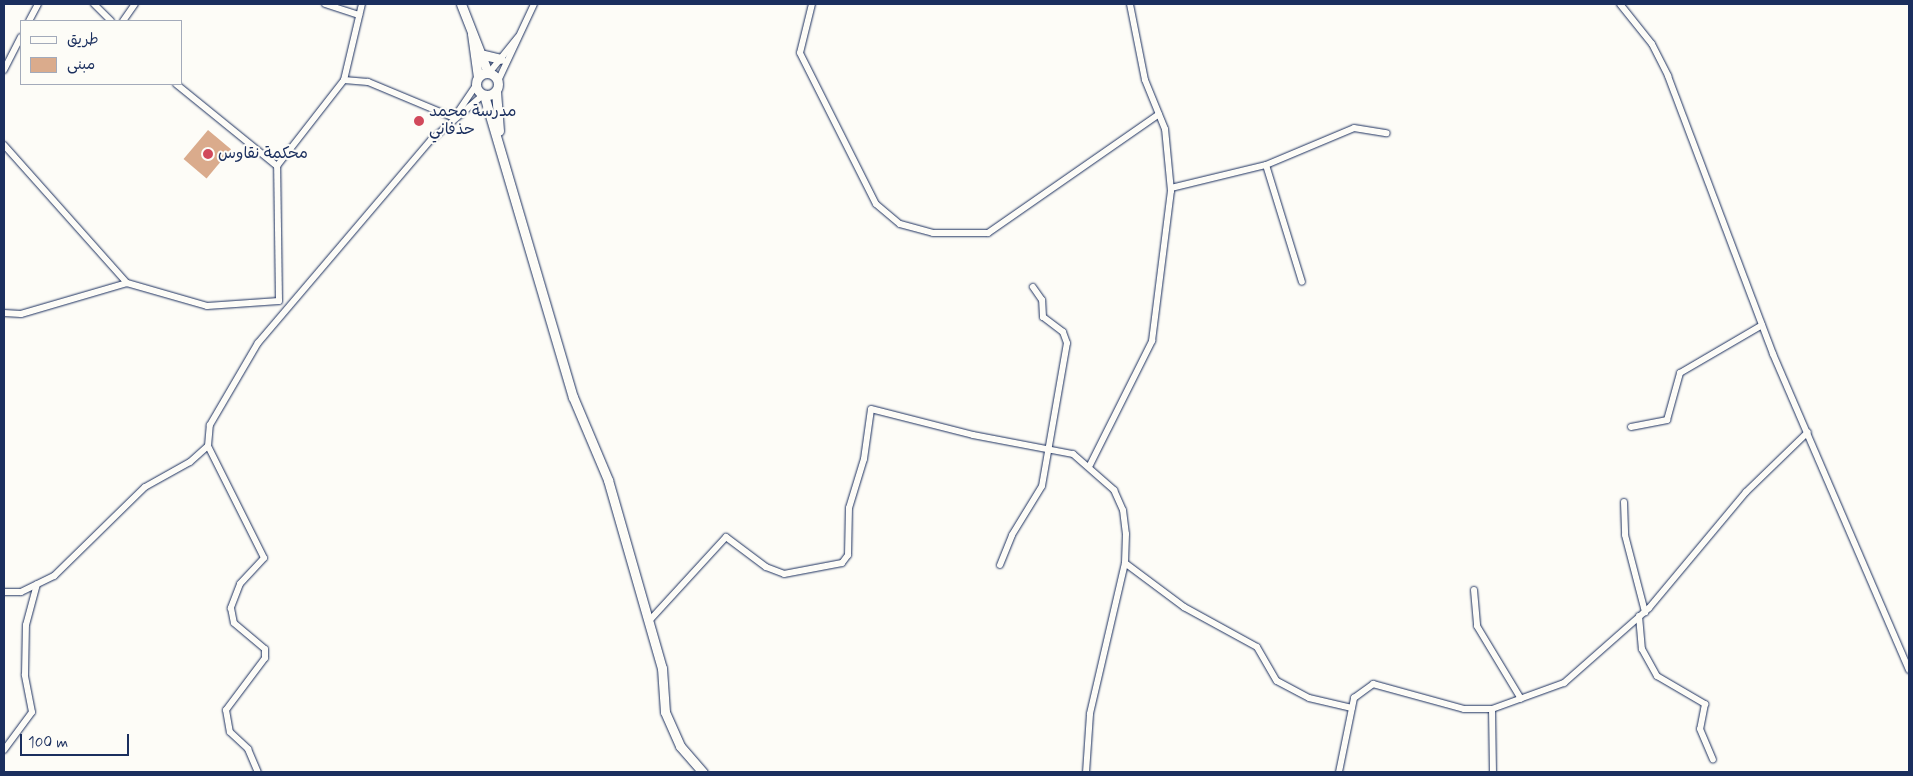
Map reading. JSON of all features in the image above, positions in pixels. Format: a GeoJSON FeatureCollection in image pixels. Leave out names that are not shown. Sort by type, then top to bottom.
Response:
{"type":"FeatureCollection","features":[{"type":"Feature","properties":{"kind":"street"},"geometry":{"type":"LineString","coordinates":[[30,20],[38,4]]}},
{"type":"Feature","properties":{"kind":"street"},"geometry":{"type":"LineString","coordinates":[[94,4],[110,20]]}},
{"type":"Feature","properties":{"kind":"street"},"geometry":{"type":"LineString","coordinates":[[124,20],[135,4]]}},
{"type":"Feature","properties":{"kind":"street"},"geometry":{"type":"LineString","coordinates":[[325,4],[359,15]]}},
{"type":"Feature","properties":{"kind":"street"},"geometry":{"type":"LineString","coordinates":[[279,301],[277,166],[344,80],[362,4]]}},
{"type":"Feature","properties":{"kind":"street"},"geometry":{"type":"LineString","coordinates":[[461,4],[472,34],[484,55],[488,73],[498,81]]}},
{"type":"Feature","properties":{"kind":"street"},"geometry":{"type":"LineString","coordinates":[[498,132],[496,92],[498,81],[534,4]]}},
{"type":"Feature","properties":{"kind":"street"},"geometry":{"type":"LineString","coordinates":[[812,4],[800,53],[876,204],[900,224],[934,233],[988,233],[1159,114]]}},
{"type":"Feature","properties":{"kind":"street"},"geometry":{"type":"LineString","coordinates":[[1090,465],[1152,341],[1171,188],[1166,129],[1145,80],[1130,4]]}},
{"type":"Feature","properties":{"kind":"street"},"geometry":{"type":"LineString","coordinates":[[1620,4],[1652,44],[1668,76],[1762,325],[1909,670]]}},
{"type":"Feature","properties":{"kind":"street"},"geometry":{"type":"LineString","coordinates":[[258,772],[248,750],[230,732],[226,710],[265,658],[265,649],[234,623],[231,608],[240,584],[264,558],[208,446],[210,425],[231,386],[258,343],[292,301],[455,115],[477,81],[488,73],[501,59],[522,32]]}},
{"type":"Feature","properties":{"kind":"street"},"geometry":{"type":"LineString","coordinates":[[472,34],[477,81],[481,97],[498,132],[572,397],[608,480],[649,622],[662,668],[669,726],[680,746],[699,771]]}},
{"type":"Feature","properties":{"kind":"street"},"geometry":{"type":"LineString","coordinates":[[4,70],[20,39]]}},
{"type":"Feature","properties":{"kind":"street"},"geometry":{"type":"LineString","coordinates":[[484,55],[501,59]]}},
{"type":"Feature","properties":{"kind":"street"},"geometry":{"type":"LineString","coordinates":[[344,80],[368,82],[455,115]]}},
{"type":"Feature","properties":{"kind":"street"},"geometry":{"type":"LineString","coordinates":[[177,85],[277,166]]}},
{"type":"Feature","properties":{"kind":"street"},"geometry":{"type":"LineString","coordinates":[[455,115],[481,97],[496,92]]}},
{"type":"Feature","properties":{"kind":"street"},"geometry":{"type":"LineString","coordinates":[[1171,188],[1266,165],[1354,128],[1387,133]]}},
{"type":"Feature","properties":{"kind":"street"},"geometry":{"type":"LineString","coordinates":[[4,146],[127,283],[207,306],[292,301]]}},
{"type":"Feature","properties":{"kind":"street"},"geometry":{"type":"LineString","coordinates":[[1266,165],[1302,282]]}},
{"type":"Feature","properties":{"kind":"street"},"geometry":{"type":"LineString","coordinates":[[4,313],[21,314],[127,283]]}},
{"type":"Feature","properties":{"kind":"street"},"geometry":{"type":"LineString","coordinates":[[1000,565],[1012,535],[1042,486],[1067,343],[1063,332],[1043,317],[1042,300],[1033,287]]}},
{"type":"Feature","properties":{"kind":"street"},"geometry":{"type":"LineString","coordinates":[[1631,427],[1667,420],[1680,374],[1762,325]]}},
{"type":"Feature","properties":{"kind":"street"},"geometry":{"type":"LineString","coordinates":[[649,622],[726,537],[766,567],[784,574],[842,563],[848,555],[849,508],[864,459],[871,409],[972,435],[1050,448],[1073,454],[1090,465],[1114,490],[1123,510],[1125,563],[1101,655],[1086,772]]}},
{"type":"Feature","properties":{"kind":"street"},"geometry":{"type":"LineString","coordinates":[[1339,772],[1354,698],[1373,684],[1464,709],[1492,709],[1564,683],[1642,614],[1746,492],[1808,432]]}},
{"type":"Feature","properties":{"kind":"street"},"geometry":{"type":"LineString","coordinates":[[4,592],[21,592],[54,576],[146,487],[190,462],[208,446]]}},
{"type":"Feature","properties":{"kind":"street"},"geometry":{"type":"LineString","coordinates":[[1624,502],[1625,536],[1642,614],[1642,649],[1657,676],[1705,704],[1700,729],[1713,759]]}},
{"type":"Feature","properties":{"kind":"street"},"geometry":{"type":"LineString","coordinates":[[1125,563],[1184,606],[1256,647],[1277,681],[1309,698],[1352,708]]}},
{"type":"Feature","properties":{"kind":"street"},"geometry":{"type":"LineString","coordinates":[[4,750],[32,712],[24,675],[26,625],[37,584]]}},
{"type":"Feature","properties":{"kind":"street"},"geometry":{"type":"LineString","coordinates":[[1474,590],[1477,626],[1521,699]]}},
{"type":"Feature","properties":{"kind":"street"},"geometry":{"type":"LineString","coordinates":[[1492,709],[1492,772]]}},
{"type":"Feature","properties":{"kind":"building","name":"محكمة نقاوس"},"geometry":{"type":"Polygon","coordinates":[[[208,130],[231,149],[207,178],[184,159],[208,130]]]}},
{"type":"Feature","properties":{"kind":"place","name":"مدرسة محمد حذفاني"},"geometry":{"type":"Point","coordinates":[419,121]}},
{"type":"Feature","properties":{"kind":"place","name":"محكمة نقاوس"},"geometry":{"type":"Point","coordinates":[208,154]}}]}
